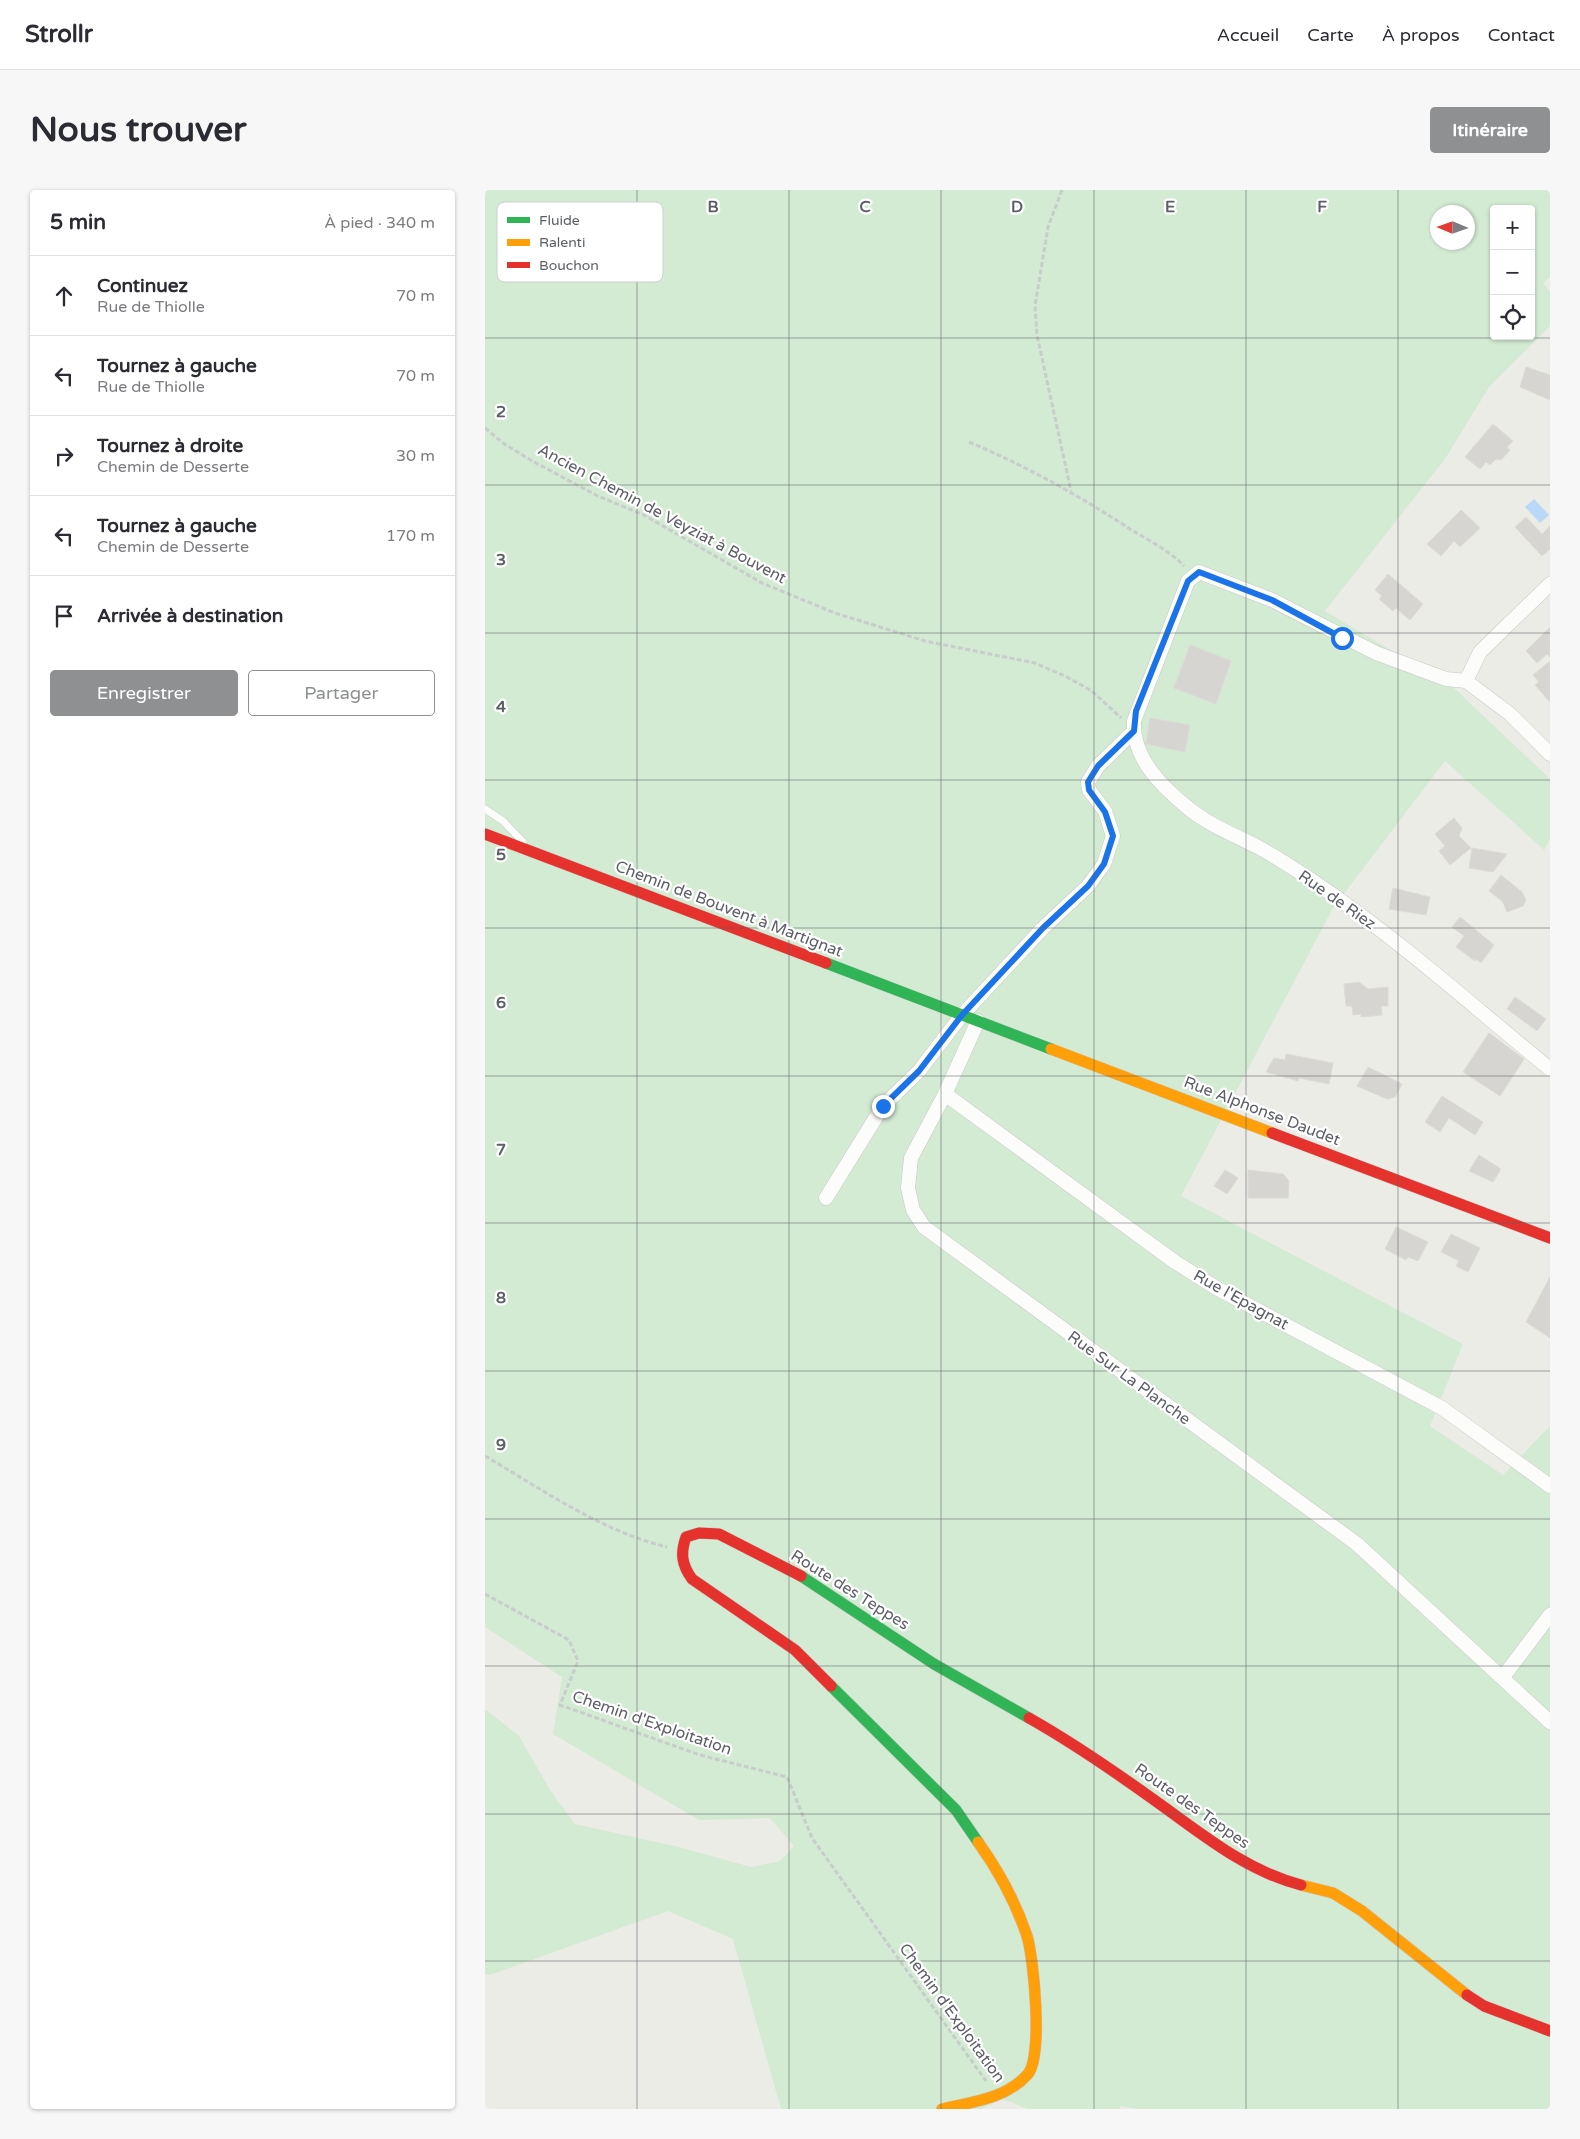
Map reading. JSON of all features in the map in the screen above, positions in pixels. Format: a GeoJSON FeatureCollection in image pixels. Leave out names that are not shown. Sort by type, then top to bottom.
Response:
{"type":"FeatureCollection","features":[{"type":"Feature","properties":{"kind":"street"},"geometry":{"type":"LineString","coordinates":[[826,1198],[883,1106],[919,1071],[962,1015],[1043,928],[1088,886],[1104,864],[1113,836],[1105,812],[1089,790],[1088,782],[1098,766],[1134,731],[1139,704],[1188,581],[1199,572],[1272,600],[1376,653],[1445,679],[1466,681],[1510,714],[1550,754]]}},
{"type":"Feature","properties":{"kind":"street"},"geometry":{"type":"LineString","coordinates":[[1466,681],[1480,652],[1550,584]]}},
{"type":"Feature","properties":{"kind":"street","name":"Rue de Riez"},"geometry":{"type":"LineString","coordinates":[[1134,731],[1139,754],[1151,771],[1187,807],[1205,821],[1257,846],[1360,913],[1550,1069]]}},
{"type":"Feature","properties":{"kind":"street","name":"Chemin de Bouvent à Martignat"},"geometry":{"type":"LineString","coordinates":[[485,834],[962,1015]]}},
{"type":"Feature","properties":{"kind":"street","name":"Rue Alphonse Daudet"},"geometry":{"type":"LineString","coordinates":[[962,1015],[1550,1238]]}},
{"type":"Feature","properties":{"kind":"street","name":"Rue Sur La Planche"},"geometry":{"type":"LineString","coordinates":[[978,1021],[945,1094],[911,1158],[908,1188],[913,1210],[924,1227],[1357,1544],[1550,1722]]}},
{"type":"Feature","properties":{"kind":"street","name":"Rue l'Epagnat"},"geometry":{"type":"LineString","coordinates":[[945,1094],[1175,1262],[1218,1289],[1442,1408],[1550,1486]]}},
{"type":"Feature","properties":{"kind":"street","name":"Route des Teppes"},"geometry":{"type":"LineString","coordinates":[[680,1550],[687,1537],[699,1533],[719,1534],[805,1578],[934,1664],[1083,1749],[1221,1848],[1251,1866],[1289,1882],[1333,1893],[1362,1911],[1452,1984],[1484,2006],[1550,2031]]}},
{"type":"Feature","properties":{"kind":"street"},"geometry":{"type":"LineString","coordinates":[[680,1550],[681,1565],[692,1579],[795,1650],[956,1810],[995,1866],[1027,1937],[1034,1981],[1037,2043],[1030,2072],[1017,2085],[997,2096],[942,2109]]}},
{"type":"Feature","properties":{"kind":"street"},"geometry":{"type":"LineString","coordinates":[[1503,1677],[1550,1615]]}},
{"type":"Feature","properties":{"kind":"lane"},"geometry":{"type":"LineString","coordinates":[[485,809],[503,821],[532,852]]}},
{"type":"Feature","properties":{"kind":"path"},"geometry":{"type":"LineString","coordinates":[[1062,190],[1048,227],[1035,306],[1037,335],[1071,491]]}},
{"type":"Feature","properties":{"kind":"path","name":"Ancien Chemin de Veyziat à Bouvent"},"geometry":{"type":"LineString","coordinates":[[485,428],[503,443],[532,461],[598,496],[644,515],[762,583],[835,613],[925,642],[1035,663],[1065,676],[1092,691],[1134,731]]}},
{"type":"Feature","properties":{"kind":"path"},"geometry":{"type":"LineString","coordinates":[[969,442],[1018,463],[1071,491],[1161,548],[1181,563],[1193,576]]}},
{"type":"Feature","properties":{"kind":"path"},"geometry":{"type":"LineString","coordinates":[[485,1456],[562,1502],[607,1524],[652,1543],[680,1550]]}},
{"type":"Feature","properties":{"kind":"path","name":"Chemin d'Exploitation"},"geometry":{"type":"LineString","coordinates":[[485,1594],[569,1640],[577,1661],[560,1705],[700,1755],[787,1777],[812,1838],[997,2096]]}},
{"type":"Feature","properties":{"kind":"green space"},"geometry":{"type":"Polygon","coordinates":[[[485,190],[1550,190],[1550,277],[1543,283],[1550,292],[1550,326],[1489,387],[1445,459],[1325,611],[1454,688],[1550,779],[1550,839],[1544,850],[1445,761],[1333,908],[1181,1196],[1463,1344],[1430,1426],[1503,1475],[1550,1426],[1550,2109],[1138,2109],[1121,2106],[1119,2109],[1028,2109],[1003,2099],[981,2109],[781,2109],[733,1939],[668,1911],[490,1975],[485,1974],[485,1709],[519,1736],[550,1790],[575,1824],[679,1847],[751,1867],[780,1861],[794,1846],[770,1818],[699,1820],[553,1734],[562,1677],[485,1627],[485,190]]]}},
{"type":"Feature","properties":{"kind":"water"},"geometry":{"type":"Polygon","coordinates":[[[1534,499],[1549,515],[1540,523],[1525,507],[1534,499]]]}},
{"type":"Feature","properties":{"kind":"building"},"geometry":{"type":"Polygon","coordinates":[[[1526,367],[1550,375],[1550,400],[1520,387],[1526,367]]]}},
{"type":"Feature","properties":{"kind":"building"},"geometry":{"type":"Polygon","coordinates":[[[1493,424],[1513,441],[1507,447],[1510,450],[1501,460],[1496,459],[1490,465],[1486,462],[1480,469],[1465,457],[1493,424]]]}},
{"type":"Feature","properties":{"kind":"building"},"geometry":{"type":"Polygon","coordinates":[[[1461,510],[1480,528],[1460,547],[1454,541],[1441,556],[1427,544],[1461,510]]]}},
{"type":"Feature","properties":{"kind":"building"},"geometry":{"type":"Polygon","coordinates":[[[1526,517],[1542,534],[1550,526],[1550,549],[1542,556],[1515,527],[1526,517]]]}},
{"type":"Feature","properties":{"kind":"building"},"geometry":{"type":"Polygon","coordinates":[[[1388,574],[1423,604],[1410,620],[1396,608],[1393,611],[1379,599],[1382,596],[1375,590],[1388,574]]]}},
{"type":"Feature","properties":{"kind":"building"},"geometry":{"type":"Polygon","coordinates":[[[1550,627],[1550,657],[1547,654],[1537,663],[1526,651],[1550,627]]]}},
{"type":"Feature","properties":{"kind":"building"},"geometry":{"type":"Polygon","coordinates":[[[1190,645],[1231,661],[1216,704],[1174,688],[1190,645]]]}},
{"type":"Feature","properties":{"kind":"building"},"geometry":{"type":"Polygon","coordinates":[[[1550,661],[1550,702],[1535,685],[1539,682],[1533,675],[1550,661]]]}},
{"type":"Feature","properties":{"kind":"building"},"geometry":{"type":"Polygon","coordinates":[[[1150,718],[1190,725],[1185,752],[1146,744],[1150,718]]]}},
{"type":"Feature","properties":{"kind":"building"},"geometry":{"type":"Polygon","coordinates":[[[1454,818],[1462,828],[1459,836],[1471,848],[1450,865],[1439,851],[1445,846],[1435,834],[1454,818]]]}},
{"type":"Feature","properties":{"kind":"building"},"geometry":{"type":"Polygon","coordinates":[[[1472,848],[1507,854],[1493,872],[1469,868],[1472,848]]]}},
{"type":"Feature","properties":{"kind":"building"},"geometry":{"type":"Polygon","coordinates":[[[1501,875],[1522,892],[1526,900],[1523,906],[1507,912],[1503,902],[1489,891],[1501,875]]]}},
{"type":"Feature","properties":{"kind":"building"},"geometry":{"type":"Polygon","coordinates":[[[1393,888],[1430,897],[1426,915],[1389,909],[1393,888]]]}},
{"type":"Feature","properties":{"kind":"building"},"geometry":{"type":"Polygon","coordinates":[[[1460,917],[1494,945],[1481,963],[1476,959],[1475,961],[1456,947],[1464,936],[1452,927],[1460,917]]]}},
{"type":"Feature","properties":{"kind":"building"},"geometry":{"type":"Polygon","coordinates":[[[1359,982],[1368,989],[1388,987],[1388,1006],[1381,1006],[1382,1015],[1361,1017],[1361,1014],[1353,1015],[1352,1006],[1346,1006],[1344,984],[1359,982]]]}},
{"type":"Feature","properties":{"kind":"building"},"geometry":{"type":"Polygon","coordinates":[[[1515,997],[1546,1019],[1537,1031],[1507,1009],[1515,997]]]}},
{"type":"Feature","properties":{"kind":"building"},"geometry":{"type":"Polygon","coordinates":[[[1489,1033],[1524,1059],[1500,1096],[1463,1072],[1489,1033]]]}},
{"type":"Feature","properties":{"kind":"building"},"geometry":{"type":"Polygon","coordinates":[[[1286,1054],[1333,1063],[1329,1084],[1299,1078],[1298,1081],[1266,1072],[1274,1058],[1285,1060],[1286,1054]]]}},
{"type":"Feature","properties":{"kind":"building"},"geometry":{"type":"Polygon","coordinates":[[[1368,1067],[1402,1084],[1395,1097],[1387,1099],[1357,1086],[1368,1067]]]}},
{"type":"Feature","properties":{"kind":"building"},"geometry":{"type":"Polygon","coordinates":[[[1442,1096],[1483,1122],[1475,1135],[1449,1118],[1440,1132],[1425,1122],[1442,1096]]]}},
{"type":"Feature","properties":{"kind":"building"},"geometry":{"type":"Polygon","coordinates":[[[1479,1155],[1501,1169],[1493,1182],[1469,1171],[1479,1155]]]}},
{"type":"Feature","properties":{"kind":"building"},"geometry":{"type":"Polygon","coordinates":[[[1225,1170],[1238,1178],[1227,1194],[1214,1186],[1225,1170]]]}},
{"type":"Feature","properties":{"kind":"building"},"geometry":{"type":"Polygon","coordinates":[[[1248,1170],[1283,1174],[1289,1181],[1288,1198],[1248,1198],[1248,1170]]]}},
{"type":"Feature","properties":{"kind":"building"},"geometry":{"type":"Polygon","coordinates":[[[1396,1227],[1428,1242],[1418,1261],[1408,1257],[1406,1260],[1385,1249],[1396,1227]]]}},
{"type":"Feature","properties":{"kind":"building"},"geometry":{"type":"Polygon","coordinates":[[[1451,1234],[1480,1248],[1468,1272],[1456,1266],[1459,1261],[1441,1252],[1451,1234]]]}},
{"type":"Feature","properties":{"kind":"building"},"geometry":{"type":"Polygon","coordinates":[[[1550,1277],[1550,1338],[1526,1322],[1550,1277]]]}},
{"type":"Feature","properties":{"kind":"traffic: fast"},"geometry":{"type":"LineString","coordinates":[[826,963],[1051,1049]]}},
{"type":"Feature","properties":{"kind":"traffic: fast"},"geometry":{"type":"LineString","coordinates":[[801,1576],[934,1664],[1029,1718]]}},
{"type":"Feature","properties":{"kind":"traffic: fast"},"geometry":{"type":"LineString","coordinates":[[831,1686],[956,1810],[978,1842]]}},
{"type":"Feature","properties":{"kind":"traffic: slow"},"geometry":{"type":"LineString","coordinates":[[1051,1049],[1272,1133]]}},
{"type":"Feature","properties":{"kind":"traffic: slow"},"geometry":{"type":"LineString","coordinates":[[942,2109],[999,2094],[1019,2082],[1028,2074],[1033,2064],[1036,2007],[1030,1948],[1018,1911],[993,1864],[978,1842]]}},
{"type":"Feature","properties":{"kind":"traffic: slow"},"geometry":{"type":"LineString","coordinates":[[1301,1885],[1333,1893],[1362,1911],[1467,1995]]}},
{"type":"Feature","properties":{"kind":"traffic: jam"},"geometry":{"type":"LineString","coordinates":[[485,834],[826,963]]}},
{"type":"Feature","properties":{"kind":"traffic: jam"},"geometry":{"type":"LineString","coordinates":[[1272,1133],[1550,1238]]}},
{"type":"Feature","properties":{"kind":"traffic: jam"},"geometry":{"type":"LineString","coordinates":[[801,1576],[719,1534],[699,1533],[686,1537],[683,1559],[692,1579],[795,1650],[831,1686]]}},
{"type":"Feature","properties":{"kind":"traffic: jam"},"geometry":{"type":"LineString","coordinates":[[1029,1718],[1094,1758],[1225,1850],[1262,1871],[1301,1885]]}},
{"type":"Feature","properties":{"kind":"traffic: jam"},"geometry":{"type":"LineString","coordinates":[[1467,1995],[1484,2006],[1550,2031]]}},
{"type":"Feature","properties":{"kind":"route"},"geometry":{"type":"LineString","coordinates":[[883,1106],[919,1071],[962,1015],[1043,928],[1088,886],[1104,864],[1113,836],[1105,812],[1089,790],[1088,782],[1098,766],[1134,731],[1136,711],[1188,581],[1199,572],[1272,600],[1342,638]]}}]}
